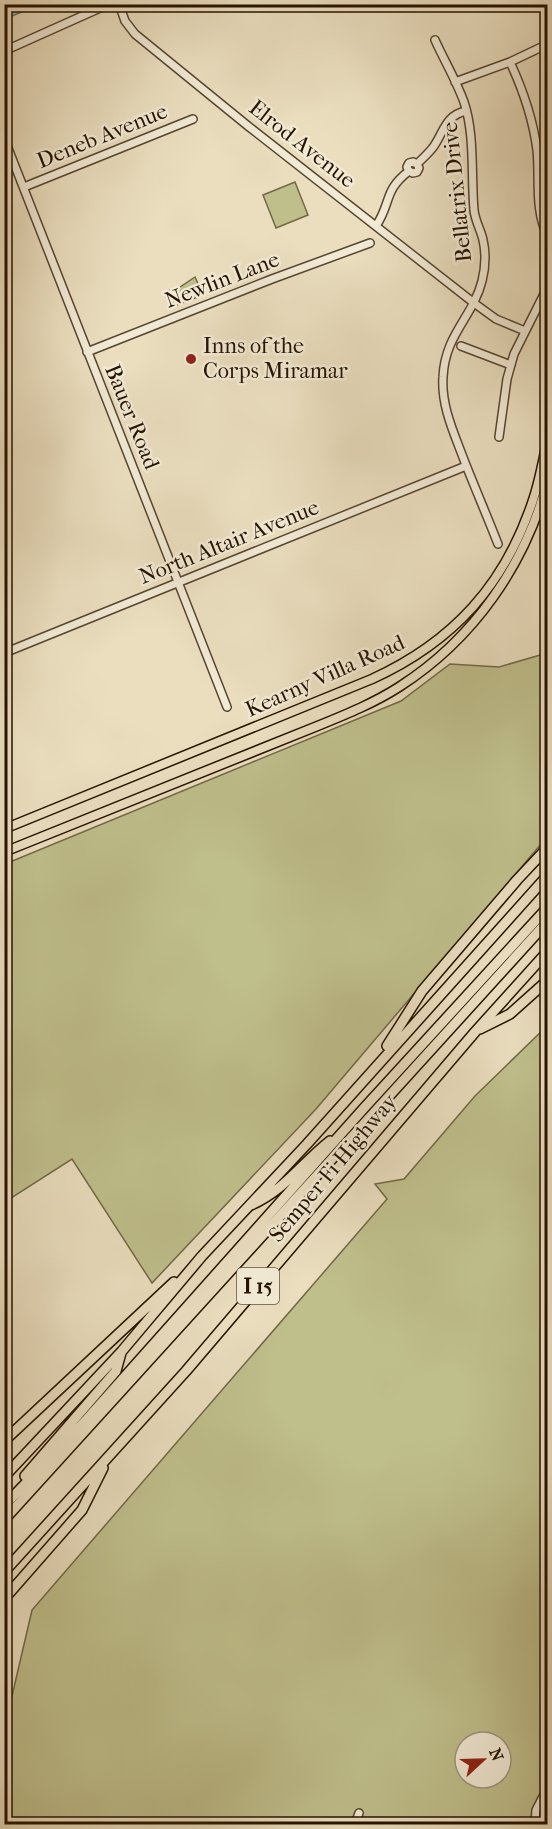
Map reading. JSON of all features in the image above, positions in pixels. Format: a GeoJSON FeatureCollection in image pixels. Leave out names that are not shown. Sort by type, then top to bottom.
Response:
{"type":"FeatureCollection","features":[{"type":"Feature","properties":{"kind":"highway"},"geometry":{"type":"LineString","coordinates":[[374,1069],[422,991],[548,847]]}},
{"type":"Feature","properties":{"kind":"highway","name":"Semper Fi Highway"},"geometry":{"type":"LineString","coordinates":[[4,1477],[122,1351],[202,1256],[307,1144],[548,875]]}},
{"type":"Feature","properties":{"kind":"highway"},"geometry":{"type":"LineString","coordinates":[[6,1504],[87,1419],[548,908]]}},
{"type":"Feature","properties":{"kind":"highway"},"geometry":{"type":"LineString","coordinates":[[4,1520],[548,921]]}},
{"type":"Feature","properties":{"kind":"highway","name":"Semper Fi Highway"},"geometry":{"type":"LineString","coordinates":[[4,1572],[186,1371],[475,1032],[548,951]]}},
{"type":"Feature","properties":{"kind":"highway"},"geometry":{"type":"LineString","coordinates":[[475,1032],[510,1014],[548,980]]}},
{"type":"Feature","properties":{"kind":"highway"},"geometry":{"type":"LineString","coordinates":[[246,1208],[267,1198],[290,1181],[321,1148],[349,1126]]}},
{"type":"Feature","properties":{"kind":"highway"},"geometry":{"type":"LineString","coordinates":[[4,1441],[202,1256]]}},
{"type":"Feature","properties":{"kind":"highway"},"geometry":{"type":"LineString","coordinates":[[6,1504],[16,1486],[116,1371],[122,1351]]}},
{"type":"Feature","properties":{"kind":"highway"},"geometry":{"type":"LineString","coordinates":[[4,1599],[82,1510],[108,1458]]}},
{"type":"Feature","properties":{"kind":"main road","name":"Kearny Villa Road"},"geometry":{"type":"LineString","coordinates":[[4,829],[372,679],[408,661],[432,645],[450,631],[474,606],[508,558],[534,498],[548,438]]}},
{"type":"Feature","properties":{"kind":"main road","name":"Kearny Villa Road"},"geometry":{"type":"LineString","coordinates":[[4,852],[320,726],[362,708],[406,682],[439,657],[462,635],[493,599],[528,538],[548,478]]}},
{"type":"Feature","properties":{"kind":"street"},"geometry":{"type":"LineString","coordinates":[[4,51],[109,4]]}},
{"type":"Feature","properties":{"kind":"street","name":"Elrod Avenue"},"geometry":{"type":"LineString","coordinates":[[118,4],[125,21],[140,39],[474,303],[496,319],[525,331]]}},
{"type":"Feature","properties":{"kind":"street","name":"Bellatrix Drive"},"geometry":{"type":"LineString","coordinates":[[435,40],[466,111],[476,225],[483,240],[485,263],[482,281],[474,303],[451,339],[445,360],[443,377],[447,411],[466,466],[498,544]]}},
{"type":"Feature","properties":{"kind":"street"},"geometry":{"type":"LineString","coordinates":[[455,82],[510,62],[548,44]]}},
{"type":"Feature","properties":{"kind":"street"},"geometry":{"type":"LineString","coordinates":[[510,62],[524,92],[537,150],[539,205],[542,225],[548,237]]}},
{"type":"Feature","properties":{"kind":"street"},"geometry":{"type":"LineString","coordinates":[[376,226],[384,214],[390,190],[397,180],[409,171],[417,172],[419,168],[417,164],[433,148],[447,121],[452,116],[466,111]]}},
{"type":"Feature","properties":{"kind":"street","name":"Deneb Avenue"},"geometry":{"type":"LineString","coordinates":[[24,187],[193,119]]}},
{"type":"Feature","properties":{"kind":"street","name":"Bauer Road"},"geometry":{"type":"LineString","coordinates":[[4,138],[227,707]]}},
{"type":"Feature","properties":{"kind":"street"},"geometry":{"type":"LineString","coordinates":[[537,150],[548,148]]}},
{"type":"Feature","properties":{"kind":"street","name":"Newlin Lane"},"geometry":{"type":"LineString","coordinates":[[87,352],[370,243]]}},
{"type":"Feature","properties":{"kind":"street"},"geometry":{"type":"LineString","coordinates":[[499,437],[511,365],[548,286]]}},
{"type":"Feature","properties":{"kind":"street"},"geometry":{"type":"LineString","coordinates":[[461,346],[511,365]]}},
{"type":"Feature","properties":{"kind":"street","name":"North Altair Avenue"},"geometry":{"type":"LineString","coordinates":[[4,653],[466,466]]}},
{"type":"Feature","properties":{"kind":"street"},"geometry":{"type":"LineString","coordinates":[[535,1824],[536,1810],[548,1787]]}},
{"type":"Feature","properties":{"kind":"street"},"geometry":{"type":"LineString","coordinates":[[355,1824],[359,1813]]}},
{"type":"Feature","properties":{"kind":"green space"},"geometry":{"type":"Polygon","coordinates":[[[295,182],[308,215],[276,228],[263,195],[295,182]]]}},
{"type":"Feature","properties":{"kind":"green space"},"geometry":{"type":"Polygon","coordinates":[[[195,277],[203,295],[177,305],[174,302],[169,304],[164,292],[180,287],[195,277]]]}},
{"type":"Feature","properties":{"kind":"green space"},"geometry":{"type":"Polygon","coordinates":[[[547,653],[547,837],[316,1109],[152,1283],[72,1159],[5,1202],[5,864],[401,701],[450,664],[499,667],[547,653]]]}},
{"type":"Feature","properties":{"kind":"green space"},"geometry":{"type":"Polygon","coordinates":[[[547,1026],[547,1824],[5,1824],[5,1726],[32,1610],[387,1199],[375,1184],[404,1179],[475,1096],[547,1026]]]}},
{"type":"Feature","properties":{"kind":"water"},"geometry":{"type":"Polygon","coordinates":[[[5,4],[39,4],[39,5],[5,19],[5,4]]]}},
{"type":"Feature","properties":{"kind":"place","name":"Inns of the Corps Miramar"},"geometry":{"type":"Point","coordinates":[191,359]}}]}
